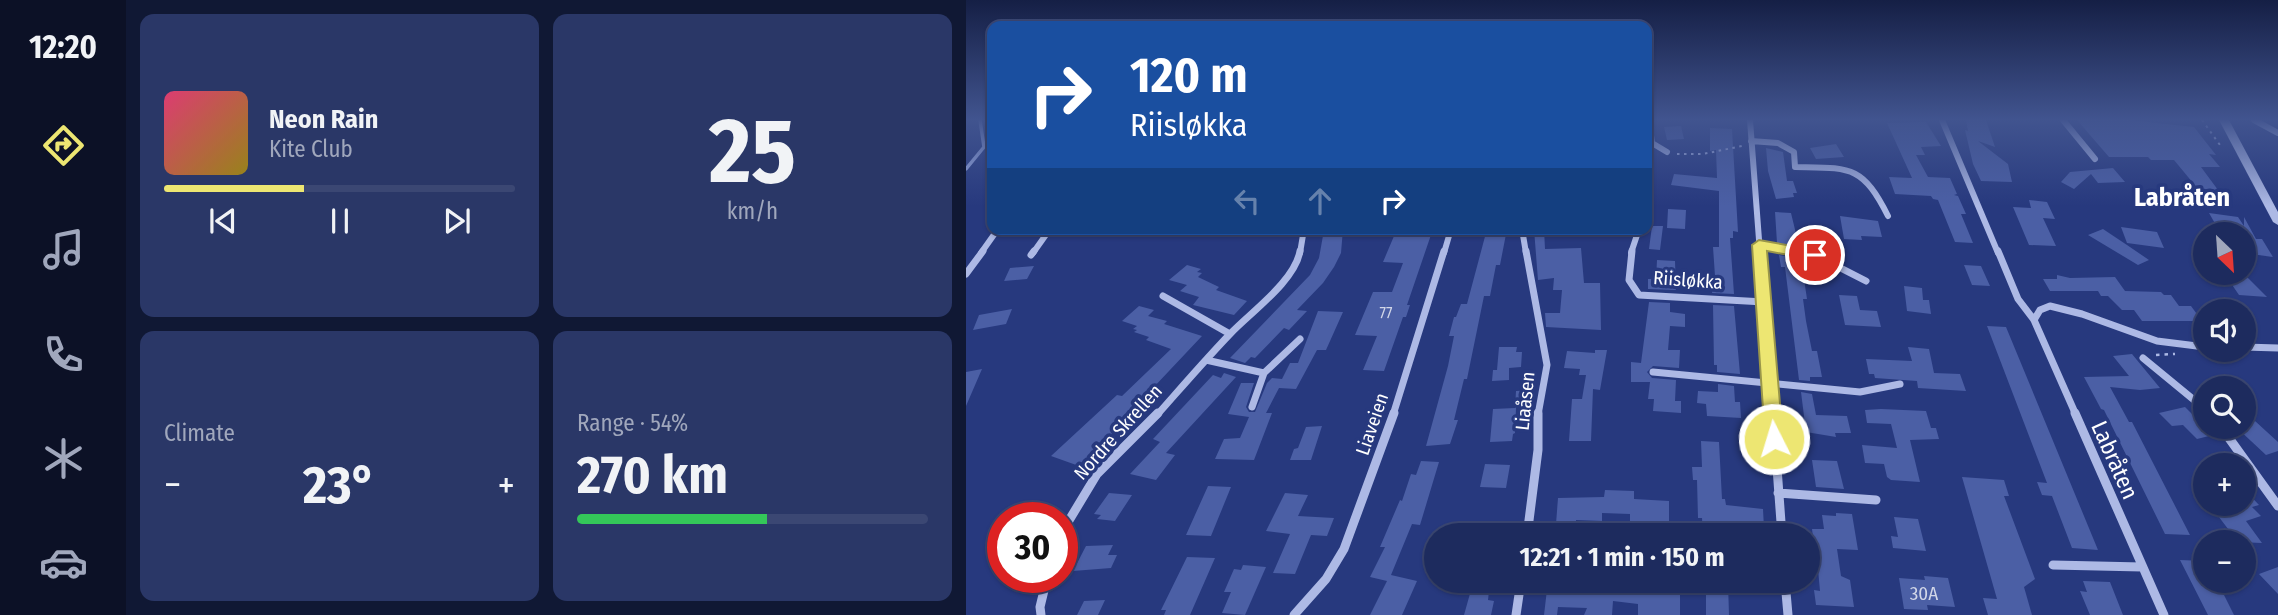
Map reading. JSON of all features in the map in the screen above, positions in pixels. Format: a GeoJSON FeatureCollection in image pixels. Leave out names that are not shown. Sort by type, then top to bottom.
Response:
{"type":"FeatureCollection","features":[{"type":"Feature","properties":{"kind":"street"},"geometry":{"type":"LineString","coordinates":[[1660,149],[1667,152]]}},
{"type":"Feature","properties":{"kind":"street"},"geometry":{"type":"LineString","coordinates":[[1751,149],[1781,523]]}},
{"type":"Feature","properties":{"kind":"street"},"geometry":{"type":"LineString","coordinates":[[1788,149],[1794,152],[1795,167],[1849,169],[1859,174],[1876,188],[1888,216]]}},
{"type":"Feature","properties":{"kind":"street","name":"Labråten"},"geometry":{"type":"LineString","coordinates":[[1954,149],[2018,299],[2034,320],[2164,615]]}},
{"type":"Feature","properties":{"kind":"street"},"geometry":{"type":"LineString","coordinates":[[2087,149],[2095,159]]}},
{"type":"Feature","properties":{"kind":"street"},"geometry":{"type":"LineString","coordinates":[[2239,149],[2278,222]]}},
{"type":"Feature","properties":{"kind":"street"},"geometry":{"type":"LineString","coordinates":[[966,274],[993,235]]}},
{"type":"Feature","properties":{"kind":"street"},"geometry":{"type":"LineString","coordinates":[[1031,254],[1045,235]]}},
{"type":"Feature","properties":{"kind":"street","name":"Nordre Skrellen"},"geometry":{"type":"LineString","coordinates":[[1078,505],[1097,474],[1135,439],[1230,334],[1284,281],[1299,258],[1303,235]]}},
{"type":"Feature","properties":{"kind":"street","name":"Liaveien"},"geometry":{"type":"LineString","coordinates":[[1294,615],[1326,579],[1343,549],[1390,425],[1449,235]]}},
{"type":"Feature","properties":{"kind":"street","name":"Liaåsen"},"geometry":{"type":"LineString","coordinates":[[1523,235],[1547,365],[1538,415],[1538,450],[1529,523]]}},
{"type":"Feature","properties":{"kind":"street","name":"Riisløkka"},"geometry":{"type":"LineString","coordinates":[[1637,235],[1626,273],[1633,290],[1639,295],[1764,302]]}},
{"type":"Feature","properties":{"kind":"street"},"geometry":{"type":"LineString","coordinates":[[1759,245],[1815,255],[1866,281]]}},
{"type":"Feature","properties":{"kind":"street"},"geometry":{"type":"LineString","coordinates":[[1163,296],[1230,334]]}},
{"type":"Feature","properties":{"kind":"street"},"geometry":{"type":"LineString","coordinates":[[2034,320],[2040,310],[2050,306],[2082,314],[2157,341],[2193,346]]}},
{"type":"Feature","properties":{"kind":"street"},"geometry":{"type":"LineString","coordinates":[[1252,407],[1264,373],[1300,339]]}},
{"type":"Feature","properties":{"kind":"street"},"geometry":{"type":"LineString","coordinates":[[2256,347],[2278,348]]}},
{"type":"Feature","properties":{"kind":"street"},"geometry":{"type":"LineString","coordinates":[[2143,358],[2193,400]]}},
{"type":"Feature","properties":{"kind":"street"},"geometry":{"type":"LineString","coordinates":[[1206,360],[1264,373]]}},
{"type":"Feature","properties":{"kind":"street"},"geometry":{"type":"LineString","coordinates":[[1653,372],[1860,392],[1900,384]]}},
{"type":"Feature","properties":{"kind":"street"},"geometry":{"type":"LineString","coordinates":[[2230,439],[2278,506]]}},
{"type":"Feature","properties":{"kind":"street"},"geometry":{"type":"LineString","coordinates":[[1778,492],[1876,500]]}},
{"type":"Feature","properties":{"kind":"street"},"geometry":{"type":"LineString","coordinates":[[2053,565],[2142,567]]}},
{"type":"Feature","properties":{"kind":"street"},"geometry":{"type":"LineString","coordinates":[[1041,615],[1043,593]]}},
{"type":"Feature","properties":{"kind":"street"},"geometry":{"type":"LineString","coordinates":[[1516,615],[1519,593]]}},
{"type":"Feature","properties":{"kind":"street"},"geometry":{"type":"LineString","coordinates":[[1786,593],[1788,615]]}},
{"type":"Feature","properties":{"kind":"path"},"geometry":{"type":"LineString","coordinates":[[1667,152],[1698,158],[1722,149]]}},
{"type":"Feature","properties":{"kind":"building"},"geometry":{"type":"Polygon","coordinates":[[[1710,149],[1733,149],[1738,232],[1733,231],[1733,238],[1730,238],[1734,294],[1712,293],[1715,276],[1713,247],[1719,247],[1719,191],[1671,185],[1674,174],[1717,178],[1716,150],[1710,151],[1710,149]]]}},
{"type":"Feature","properties":{"kind":"building"},"geometry":{"type":"Polygon","coordinates":[[[1766,149],[1783,152],[1787,181],[1793,181],[1797,193],[1793,193],[1794,197],[1776,199],[1768,171],[1766,149]]]}},
{"type":"Feature","properties":{"kind":"building"},"geometry":{"type":"Polygon","coordinates":[[[1810,149],[1839,149],[1844,157],[1816,159],[1810,149]]]}},
{"type":"Feature","properties":{"kind":"building"},"geometry":{"type":"Polygon","coordinates":[[[1899,149],[1922,149],[1925,155],[1916,155],[1928,177],[1950,178],[1957,194],[1954,195],[1958,196],[1966,214],[1961,214],[1973,243],[1955,242],[1938,200],[1931,196],[1895,194],[1889,177],[1912,178],[1899,149]]]}},
{"type":"Feature","properties":{"kind":"building"},"geometry":{"type":"Polygon","coordinates":[[[1969,149],[1988,149],[2008,164],[2012,182],[1981,181],[1969,149]]]}},
{"type":"Feature","properties":{"kind":"building"},"geometry":{"type":"Polygon","coordinates":[[[2102,149],[2211,149],[2216,155],[2209,154],[2220,167],[2201,167],[2218,190],[2198,189],[2174,160],[2109,157],[2102,149]]]}},
{"type":"Feature","properties":{"kind":"building"},"geometry":{"type":"Polygon","coordinates":[[[2113,168],[2125,182],[2098,183],[2091,174],[2074,189],[2061,182],[2070,172],[2113,168]]]}},
{"type":"Feature","properties":{"kind":"building"},"geometry":{"type":"Polygon","coordinates":[[[2029,200],[2047,202],[2055,219],[2043,218],[2056,246],[2029,245],[2013,207],[2031,208],[2029,200]]]}},
{"type":"Feature","properties":{"kind":"building"},"geometry":{"type":"Polygon","coordinates":[[[1668,209],[1686,210],[1685,229],[1667,228],[1668,209]]]}},
{"type":"Feature","properties":{"kind":"building"},"geometry":{"type":"Polygon","coordinates":[[[1775,212],[1791,213],[1799,246],[1777,243],[1775,212]]]}},
{"type":"Feature","properties":{"kind":"building"},"geometry":{"type":"Polygon","coordinates":[[[2209,213],[2238,217],[2241,222],[2214,222],[2209,213]]]}},
{"type":"Feature","properties":{"kind":"building"},"geometry":{"type":"Polygon","coordinates":[[[1840,216],[1878,221],[1882,237],[1861,236],[1862,240],[1844,239],[1840,216]]]}},
{"type":"Feature","properties":{"kind":"building"},"geometry":{"type":"Polygon","coordinates":[[[1652,226],[1663,226],[1660,250],[1649,249],[1652,226]]]}},
{"type":"Feature","properties":{"kind":"building"},"geometry":{"type":"Polygon","coordinates":[[[2121,227],[2157,232],[2164,248],[2127,243],[2121,227]]]}},
{"type":"Feature","properties":{"kind":"building"},"geometry":{"type":"Polygon","coordinates":[[[2103,229],[2149,260],[2138,265],[2088,235],[2103,229]]]}},
{"type":"Feature","properties":{"kind":"building"},"geometry":{"type":"Polygon","coordinates":[[[1323,235],[1342,235],[1341,253],[1334,267],[1297,310],[1307,311],[1289,330],[1284,328],[1255,358],[1251,357],[1245,363],[1230,358],[1310,275],[1319,258],[1323,235]]]}},
{"type":"Feature","properties":{"kind":"building"},"geometry":{"type":"Polygon","coordinates":[[[1394,235],[1431,235],[1407,305],[1410,305],[1406,317],[1403,317],[1384,371],[1363,370],[1377,336],[1355,335],[1373,292],[1392,292],[1403,263],[1383,262],[1394,235]]]}},
{"type":"Feature","properties":{"kind":"building"},"geometry":{"type":"Polygon","coordinates":[[[1485,235],[1506,235],[1490,296],[1484,296],[1467,379],[1464,379],[1454,420],[1458,420],[1450,444],[1426,446],[1448,366],[1454,336],[1449,336],[1454,317],[1461,304],[1467,304],[1485,235]]]}},
{"type":"Feature","properties":{"kind":"building"},"geometry":{"type":"Polygon","coordinates":[[[1534,235],[1544,235],[1545,249],[1581,248],[1584,283],[1600,283],[1601,330],[1546,327],[1545,313],[1560,313],[1562,290],[1553,290],[1554,278],[1538,280],[1534,235]]]}},
{"type":"Feature","properties":{"kind":"building"},"geometry":{"type":"Polygon","coordinates":[[[2256,239],[2262,239],[2273,257],[2256,255],[2256,239]]]}},
{"type":"Feature","properties":{"kind":"building"},"geometry":{"type":"Polygon","coordinates":[[[1779,255],[1801,259],[1807,299],[1803,299],[1806,321],[1812,351],[1817,351],[1822,377],[1810,377],[1810,381],[1799,380],[1785,267],[1781,267],[1779,255]]]}},
{"type":"Feature","properties":{"kind":"building"},"geometry":{"type":"Polygon","coordinates":[[[1657,260],[1675,261],[1676,290],[1648,289],[1648,279],[1656,279],[1657,260]]]}},
{"type":"Feature","properties":{"kind":"building"},"geometry":{"type":"Polygon","coordinates":[[[1187,265],[1201,269],[1197,272],[1202,273],[1198,277],[1219,287],[1216,290],[1247,301],[1234,315],[1193,305],[1199,297],[1180,291],[1187,285],[1169,280],[1187,265]]]}},
{"type":"Feature","properties":{"kind":"building"},"geometry":{"type":"Polygon","coordinates":[[[1964,265],[1981,266],[1990,286],[1972,285],[1964,265]]]}},
{"type":"Feature","properties":{"kind":"building"},"geometry":{"type":"Polygon","coordinates":[[[1034,266],[1027,279],[1004,281],[1010,268],[1034,266]]]}},
{"type":"Feature","properties":{"kind":"building"},"geometry":{"type":"Polygon","coordinates":[[[2057,275],[2070,278],[2115,277],[2125,291],[2161,292],[2171,295],[2179,306],[2191,306],[2193,321],[2142,321],[2134,310],[2122,310],[2108,296],[2101,296],[2098,291],[2050,291],[2043,279],[2057,279],[2057,275]]]}},
{"type":"Feature","properties":{"kind":"building"},"geometry":{"type":"Polygon","coordinates":[[[2232,285],[2255,285],[2267,297],[2239,295],[2232,285]]]}},
{"type":"Feature","properties":{"kind":"building"},"geometry":{"type":"Polygon","coordinates":[[[1904,286],[1922,288],[1923,300],[1929,300],[1931,314],[1907,311],[1904,286]]]}},
{"type":"Feature","properties":{"kind":"building"},"geometry":{"type":"Polygon","coordinates":[[[1839,295],[1857,296],[1860,310],[1877,311],[1881,327],[1845,325],[1839,295]]]}},
{"type":"Feature","properties":{"kind":"building"},"geometry":{"type":"Polygon","coordinates":[[[1649,302],[1670,303],[1670,312],[1685,314],[1685,327],[1670,326],[1668,350],[1680,350],[1679,368],[1653,366],[1647,372],[1652,378],[1676,380],[1675,401],[1681,401],[1681,413],[1653,411],[1654,399],[1648,399],[1650,382],[1631,382],[1631,362],[1641,363],[1649,302]]]}},
{"type":"Feature","properties":{"kind":"building"},"geometry":{"type":"Polygon","coordinates":[[[1713,305],[1734,306],[1740,374],[1717,372],[1717,365],[1714,365],[1713,305]]]}},
{"type":"Feature","properties":{"kind":"building"},"geometry":{"type":"Polygon","coordinates":[[[1139,306],[1154,310],[1148,316],[1167,321],[1164,324],[1202,336],[1136,406],[1139,407],[1079,466],[1051,456],[1117,395],[1122,396],[1171,349],[1146,340],[1149,337],[1134,332],[1137,330],[1133,329],[1137,326],[1122,321],[1139,306]]]}},
{"type":"Feature","properties":{"kind":"building"},"geometry":{"type":"Polygon","coordinates":[[[1012,309],[1006,324],[973,330],[979,315],[1012,309]]]}},
{"type":"Feature","properties":{"kind":"building"},"geometry":{"type":"Polygon","coordinates":[[[1318,311],[1343,312],[1326,350],[1317,350],[1296,389],[1279,388],[1266,413],[1272,413],[1254,460],[1215,459],[1224,439],[1240,438],[1249,417],[1228,414],[1241,383],[1254,383],[1246,407],[1249,412],[1255,412],[1267,383],[1272,378],[1282,379],[1290,363],[1298,363],[1318,311]]]}},
{"type":"Feature","properties":{"kind":"building"},"geometry":{"type":"Polygon","coordinates":[[[1987,326],[2006,327],[2098,550],[2072,548],[2052,496],[2042,495],[2037,482],[2047,483],[1987,326]]]}},
{"type":"Feature","properties":{"kind":"building"},"geometry":{"type":"Polygon","coordinates":[[[1499,347],[1517,347],[1516,352],[1522,352],[1521,367],[1509,368],[1509,380],[1492,381],[1493,370],[1497,370],[1499,347]]]}},
{"type":"Feature","properties":{"kind":"building"},"geometry":{"type":"Polygon","coordinates":[[[1908,347],[1929,349],[1934,373],[1960,374],[1966,391],[1918,388],[1917,381],[1875,378],[1874,374],[1869,374],[1866,359],[1912,361],[1908,347]]]}},
{"type":"Feature","properties":{"kind":"building"},"geometry":{"type":"Polygon","coordinates":[[[1595,350],[1607,350],[1600,390],[1593,389],[1591,441],[1569,441],[1572,399],[1582,399],[1586,375],[1579,375],[1580,369],[1564,368],[1567,351],[1595,353],[1595,350]]]}},
{"type":"Feature","properties":{"kind":"building"},"geometry":{"type":"Polygon","coordinates":[[[2132,354],[2160,388],[2140,390],[2110,387],[2129,422],[2132,422],[2190,535],[2165,534],[2104,410],[2084,377],[2129,376],[2113,356],[2132,354]]]}},
{"type":"Feature","properties":{"kind":"building"},"geometry":{"type":"Polygon","coordinates":[[[982,369],[966,406],[966,372],[982,369]]]}},
{"type":"Feature","properties":{"kind":"building"},"geometry":{"type":"Polygon","coordinates":[[[1224,373],[1236,377],[1166,453],[1175,455],[1156,480],[1130,474],[1160,442],[1153,439],[1213,375],[1221,378],[1224,373]]]}},
{"type":"Feature","properties":{"kind":"building"},"geometry":{"type":"Polygon","coordinates":[[[1718,384],[1734,386],[1735,402],[1740,402],[1741,418],[1707,416],[1706,404],[1697,403],[1698,391],[1718,392],[1718,384]]]}},
{"type":"Feature","properties":{"kind":"building"},"geometry":{"type":"Polygon","coordinates":[[[1532,390],[1531,407],[1516,408],[1512,441],[1490,442],[1493,409],[1515,408],[1516,391],[1532,390]]]}},
{"type":"Feature","properties":{"kind":"building"},"geometry":{"type":"Polygon","coordinates":[[[1801,392],[1812,394],[1816,415],[1847,416],[1851,433],[1835,433],[1836,437],[1806,432],[1801,392]]]}},
{"type":"Feature","properties":{"kind":"building"},"geometry":{"type":"Polygon","coordinates":[[[2185,407],[2193,415],[2193,435],[2183,425],[2172,426],[2159,413],[2185,407]]]}},
{"type":"Feature","properties":{"kind":"building"},"geometry":{"type":"Polygon","coordinates":[[[1865,410],[1926,411],[1931,428],[1936,428],[1939,439],[1910,440],[1920,482],[1891,480],[1887,477],[1884,464],[1865,463],[1862,445],[1897,448],[1891,424],[1867,423],[1865,410]]]}},
{"type":"Feature","properties":{"kind":"building"},"geometry":{"type":"Polygon","coordinates":[[[2256,422],[2278,442],[2278,451],[2266,455],[2249,439],[2256,439],[2256,422]]]}},
{"type":"Feature","properties":{"kind":"building"},"geometry":{"type":"Polygon","coordinates":[[[1322,426],[1311,460],[1290,460],[1306,427],[1322,426]]]}},
{"type":"Feature","properties":{"kind":"building"},"geometry":{"type":"Polygon","coordinates":[[[1701,441],[1719,442],[1722,499],[1725,499],[1726,505],[1763,509],[1764,523],[1702,523],[1702,518],[1698,518],[1697,480],[1693,480],[1692,467],[1702,467],[1701,441]]]}},
{"type":"Feature","properties":{"kind":"building"},"geometry":{"type":"Polygon","coordinates":[[[1812,460],[1837,461],[1844,489],[1816,487],[1812,460]]]}},
{"type":"Feature","properties":{"kind":"building"},"geometry":{"type":"Polygon","coordinates":[[[1421,461],[1439,462],[1420,525],[1412,524],[1391,575],[1417,581],[1402,615],[1370,615],[1387,581],[1370,577],[1385,547],[1380,547],[1400,500],[1402,501],[1411,474],[1416,475],[1421,461]]]}},
{"type":"Feature","properties":{"kind":"building"},"geometry":{"type":"Polygon","coordinates":[[[1485,464],[1510,465],[1506,488],[1480,487],[1485,464]]]}},
{"type":"Feature","properties":{"kind":"building"},"geometry":{"type":"Polygon","coordinates":[[[1962,477],[2004,480],[2009,496],[2004,496],[2035,579],[2024,587],[2032,615],[1988,615],[1983,598],[1997,599],[1962,477]]]}},
{"type":"Feature","properties":{"kind":"building"},"geometry":{"type":"Polygon","coordinates":[[[1208,486],[1231,487],[1211,536],[1186,535],[1208,486]]]}},
{"type":"Feature","properties":{"kind":"building"},"geometry":{"type":"Polygon","coordinates":[[[1605,490],[1634,491],[1634,499],[1669,501],[1669,523],[1630,523],[1630,514],[1602,513],[1602,521],[1576,520],[1576,523],[1556,523],[1558,498],[1604,497],[1605,490]]]}},
{"type":"Feature","properties":{"kind":"building"},"geometry":{"type":"Polygon","coordinates":[[[1109,493],[1132,495],[1115,521],[1097,519],[1101,515],[1094,514],[1109,493]]]}},
{"type":"Feature","properties":{"kind":"building"},"geometry":{"type":"Polygon","coordinates":[[[1285,493],[1308,495],[1298,516],[1334,518],[1327,536],[1311,535],[1295,574],[1273,573],[1290,534],[1266,531],[1285,493]]]}},
{"type":"Feature","properties":{"kind":"building"},"geometry":{"type":"Polygon","coordinates":[[[2256,511],[2261,516],[2246,521],[2253,530],[2229,530],[2218,516],[2256,516],[2256,511]]]}},
{"type":"Feature","properties":{"kind":"building"},"geometry":{"type":"Polygon","coordinates":[[[1836,513],[1852,514],[1858,550],[1837,549],[1841,576],[1850,580],[1854,607],[1816,605],[1814,593],[1820,593],[1820,529],[1824,529],[1822,515],[1836,516],[1836,513]]]}},
{"type":"Feature","properties":{"kind":"building"},"geometry":{"type":"Polygon","coordinates":[[[1894,517],[1918,519],[1926,551],[1893,548],[1891,536],[1898,537],[1894,517]]]}},
{"type":"Feature","properties":{"kind":"building"},"geometry":{"type":"Polygon","coordinates":[[[1113,545],[1108,555],[1117,555],[1111,568],[1078,571],[1078,561],[1086,546],[1113,545]]]}},
{"type":"Feature","properties":{"kind":"building"},"geometry":{"type":"Polygon","coordinates":[[[1187,557],[1215,558],[1190,615],[1164,615],[1166,610],[1161,610],[1187,557]]]}},
{"type":"Feature","properties":{"kind":"building"},"geometry":{"type":"Polygon","coordinates":[[[2180,560],[2193,561],[2193,586],[2180,560]]]}},
{"type":"Feature","properties":{"kind":"building"},"geometry":{"type":"Polygon","coordinates":[[[1243,565],[1266,567],[1245,615],[1222,613],[1231,592],[1224,592],[1234,569],[1241,570],[1243,565]]]}},
{"type":"Feature","properties":{"kind":"building"},"geometry":{"type":"Polygon","coordinates":[[[2278,567],[2278,594],[2259,574],[2278,567]]]}},
{"type":"Feature","properties":{"kind":"building"},"geometry":{"type":"Polygon","coordinates":[[[1924,576],[1948,578],[1955,607],[1927,605],[1928,610],[1904,609],[1899,578],[1925,580],[1924,576]]]}},
{"type":"Feature","properties":{"kind":"building"},"geometry":{"type":"Polygon","coordinates":[[[2083,581],[2110,582],[2123,615],[2090,615],[2080,591],[2087,592],[2083,581]]]}},
{"type":"Feature","properties":{"kind":"building"},"geometry":{"type":"Polygon","coordinates":[[[1470,593],[1489,593],[1488,600],[1494,601],[1491,615],[1464,615],[1470,593]]]}},
{"type":"Feature","properties":{"kind":"building"},"geometry":{"type":"Polygon","coordinates":[[[1547,593],[1680,593],[1680,615],[1638,615],[1638,604],[1613,601],[1612,615],[1584,615],[1587,608],[1558,607],[1557,615],[1544,615],[1547,593]]]}},
{"type":"Feature","properties":{"kind":"building"},"geometry":{"type":"Polygon","coordinates":[[[1706,593],[1728,593],[1729,615],[1706,615],[1706,593]]]}},
{"type":"Feature","properties":{"kind":"building"},"geometry":{"type":"Polygon","coordinates":[[[2197,593],[2223,593],[2234,615],[2208,615],[2197,593]]]}},
{"type":"Feature","properties":{"kind":"building"},"geometry":{"type":"Polygon","coordinates":[[[1105,600],[1098,615],[1077,615],[1084,601],[1105,600]]]}},
{"type":"Feature","properties":{"kind":"waterway"},"geometry":{"type":"LineString","coordinates":[[966,169],[983,149]]}},
{"type":"Feature","properties":{"kind":"district","name":"Labråten"},"geometry":{"type":"Point","coordinates":[2182,197]}},
{"type":"Feature","properties":{"kind":"route"},"geometry":{"type":"LineString","coordinates":[[1774,439],[1759,245],[1815,255]]}}]}
